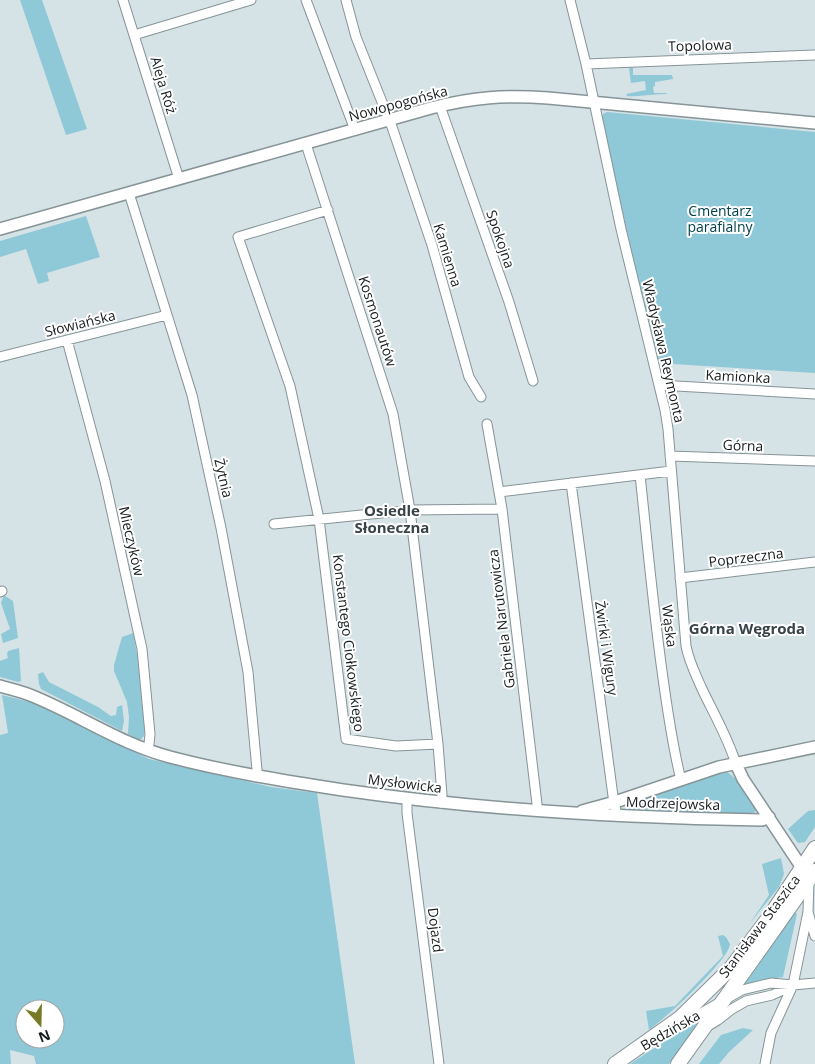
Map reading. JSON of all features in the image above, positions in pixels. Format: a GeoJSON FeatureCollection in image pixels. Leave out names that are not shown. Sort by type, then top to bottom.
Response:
{"type":"FeatureCollection","features":[{"type":"Feature","properties":{"kind":"main road","name":"Stanisława Staszica"},"geometry":{"type":"LineString","coordinates":[[725,998],[809,873],[815,848]]}},
{"type":"Feature","properties":{"kind":"main road","name":"Stanisława Staszica"},"geometry":{"type":"LineString","coordinates":[[653,1038],[680,1018],[731,968],[770,916],[809,873]]}},
{"type":"Feature","properties":{"kind":"main road","name":"Będzińska"},"geometry":{"type":"LineString","coordinates":[[678,1064],[725,998]]}},
{"type":"Feature","properties":{"kind":"main road","name":"Będzińska"},"geometry":{"type":"LineString","coordinates":[[615,1064],[653,1038]]}},
{"type":"Feature","properties":{"kind":"street","name":"Aleja Róż"},"geometry":{"type":"LineString","coordinates":[[123,0],[180,179]]}},
{"type":"Feature","properties":{"kind":"street"},"geometry":{"type":"LineString","coordinates":[[134,35],[251,0]]}},
{"type":"Feature","properties":{"kind":"street"},"geometry":{"type":"LineString","coordinates":[[306,0],[356,130]]}},
{"type":"Feature","properties":{"kind":"street","name":"Kamienna"},"geometry":{"type":"LineString","coordinates":[[346,0],[356,36],[390,120],[432,246],[469,377],[481,397]]}},
{"type":"Feature","properties":{"kind":"street","name":"Władysława Reymonta"},"geometry":{"type":"LineString","coordinates":[[570,0],[668,428],[686,646],[689,659],[736,764]]}},
{"type":"Feature","properties":{"kind":"street","name":"Topolowa"},"geometry":{"type":"LineString","coordinates":[[586,64],[815,56]]}},
{"type":"Feature","properties":{"kind":"street","name":"Nowopogońska"},"geometry":{"type":"LineString","coordinates":[[0,229],[440,106],[477,98],[526,96],[815,123]]}},
{"type":"Feature","properties":{"kind":"street","name":"Spokojna"},"geometry":{"type":"LineString","coordinates":[[440,106],[509,302],[534,381]]}},
{"type":"Feature","properties":{"kind":"street","name":"Kosmonautów"},"geometry":{"type":"LineString","coordinates":[[306,144],[393,414],[410,510],[438,744],[441,803]]}},
{"type":"Feature","properties":{"kind":"street","name":"Żytnia"},"geometry":{"type":"LineString","coordinates":[[129,193],[192,395],[222,528],[248,672],[257,770],[255,776]]}},
{"type":"Feature","properties":{"kind":"street","name":"Konstantego Ciołkowskiego"},"geometry":{"type":"LineString","coordinates":[[328,210],[238,238],[290,386],[319,519],[346,739],[396,746],[438,744]]}},
{"type":"Feature","properties":{"kind":"street","name":"Słowiańska"},"geometry":{"type":"LineString","coordinates":[[0,357],[168,315]]}},
{"type":"Feature","properties":{"kind":"street","name":"Mieczyków"},"geometry":{"type":"LineString","coordinates":[[67,340],[105,481],[142,649],[150,734],[147,750]]}},
{"type":"Feature","properties":{"kind":"street","name":"Kamionka"},"geometry":{"type":"LineString","coordinates":[[659,385],[815,394]]}},
{"type":"Feature","properties":{"kind":"street","name":"Gabriela Narutowicza"},"geometry":{"type":"LineString","coordinates":[[487,424],[502,508],[537,804],[536,811]]}},
{"type":"Feature","properties":{"kind":"street","name":"Górna"},"geometry":{"type":"LineString","coordinates":[[670,456],[815,461]]}},
{"type":"Feature","properties":{"kind":"street"},"geometry":{"type":"LineString","coordinates":[[499,492],[671,471]]}},
{"type":"Feature","properties":{"kind":"street","name":"Wąska"},"geometry":{"type":"LineString","coordinates":[[640,475],[653,611],[665,697],[681,780]]}},
{"type":"Feature","properties":{"kind":"street","name":"Żwirki i Wigury"},"geometry":{"type":"LineString","coordinates":[[571,483],[617,816]]}},
{"type":"Feature","properties":{"kind":"street"},"geometry":{"type":"LineString","coordinates":[[274,524],[410,510],[502,508]]}},
{"type":"Feature","properties":{"kind":"street","name":"Poprzeczna"},"geometry":{"type":"LineString","coordinates":[[680,578],[815,562]]}},
{"type":"Feature","properties":{"kind":"street","name":"Mysłowicka"},"geometry":{"type":"LineString","coordinates":[[0,686],[29,694],[123,740],[147,750],[178,759],[255,776],[407,799],[576,814],[589,808],[615,802],[720,767],[815,747]]}},
{"type":"Feature","properties":{"kind":"street"},"geometry":{"type":"LineString","coordinates":[[736,764],[743,779],[768,817],[809,873],[808,912],[793,985],[771,1033],[765,1064]]}},
{"type":"Feature","properties":{"kind":"street","name":"Dojazd"},"geometry":{"type":"LineString","coordinates":[[407,799],[407,813],[439,1064]]}},
{"type":"Feature","properties":{"kind":"street","name":"Modrzejowska"},"geometry":{"type":"LineString","coordinates":[[576,814],[676,819],[762,820],[768,817]]}},
{"type":"Feature","properties":{"kind":"street"},"geometry":{"type":"LineString","coordinates":[[808,912],[815,936]]}},
{"type":"Feature","properties":{"kind":"street","name":"Będzińska"},"geometry":{"type":"LineString","coordinates":[[653,1038],[742,990],[771,983],[793,985],[815,983]]}},
{"type":"Feature","properties":{"kind":"street","name":"Będzińska"},"geometry":{"type":"LineString","coordinates":[[703,1029],[746,1001],[772,995],[793,985]]}},
{"type":"Feature","properties":{"kind":"green space"},"geometry":{"type":"Polygon","coordinates":[[[20,0],[42,0],[87,129],[66,135],[20,0]]]}},
{"type":"Feature","properties":{"kind":"green space"},"geometry":{"type":"Polygon","coordinates":[[[629,68],[633,68],[633,75],[672,75],[673,79],[655,82],[653,87],[654,93],[667,93],[627,96],[626,94],[646,90],[645,81],[631,83],[629,68]]]}},
{"type":"Feature","properties":{"kind":"green space","name":"Cmentarz parafialny"},"geometry":{"type":"Polygon","coordinates":[[[607,112],[815,132],[815,373],[657,363],[602,117],[607,112]]]}},
{"type":"Feature","properties":{"kind":"green space"},"geometry":{"type":"Polygon","coordinates":[[[86,216],[100,257],[47,273],[49,281],[38,284],[26,249],[0,257],[0,241],[86,216]]]}},
{"type":"Feature","properties":{"kind":"green space"},"geometry":{"type":"Polygon","coordinates":[[[4,595],[13,601],[18,638],[3,643],[1,634],[10,629],[1,603],[4,595]]]}},
{"type":"Feature","properties":{"kind":"green space"},"geometry":{"type":"Polygon","coordinates":[[[133,633],[140,670],[144,709],[144,736],[140,740],[128,734],[129,717],[127,702],[114,671],[122,637],[133,633]]]}},
{"type":"Feature","properties":{"kind":"green space"},"geometry":{"type":"Polygon","coordinates":[[[19,648],[21,681],[18,682],[0,677],[0,661],[8,658],[8,651],[19,648]]]}},
{"type":"Feature","properties":{"kind":"green space"},"geometry":{"type":"Polygon","coordinates":[[[43,672],[49,682],[98,707],[111,716],[116,715],[117,707],[122,705],[124,721],[122,731],[41,689],[38,674],[43,672]]]}},
{"type":"Feature","properties":{"kind":"green space"},"geometry":{"type":"Polygon","coordinates":[[[2,695],[34,703],[149,759],[271,787],[317,793],[355,1064],[36,1064],[34,1056],[10,1050],[11,1064],[0,1064],[0,735],[8,733],[2,695]]]}},
{"type":"Feature","properties":{"kind":"green space"},"geometry":{"type":"Polygon","coordinates":[[[725,771],[738,782],[745,792],[756,811],[752,814],[630,812],[628,810],[627,803],[725,771]]]}},
{"type":"Feature","properties":{"kind":"green space"},"geometry":{"type":"Polygon","coordinates":[[[815,810],[815,827],[805,842],[798,843],[788,829],[808,811],[815,810]]]}},
{"type":"Feature","properties":{"kind":"green space"},"geometry":{"type":"Polygon","coordinates":[[[781,858],[784,874],[779,887],[750,923],[769,895],[762,864],[781,858]]]}},
{"type":"Feature","properties":{"kind":"green space"},"geometry":{"type":"Polygon","coordinates":[[[793,912],[797,914],[783,977],[740,986],[793,912]]]}},
{"type":"Feature","properties":{"kind":"green space"},"geometry":{"type":"Polygon","coordinates":[[[723,935],[730,944],[723,958],[690,994],[649,1030],[646,1011],[675,1006],[723,956],[718,936],[723,935]]]}},
{"type":"Feature","properties":{"kind":"green space"},"geometry":{"type":"Polygon","coordinates":[[[700,1018],[701,1022],[669,1064],[630,1064],[700,1018]]]}},
{"type":"Feature","properties":{"kind":"green space"},"geometry":{"type":"Polygon","coordinates":[[[743,1028],[753,1030],[719,1064],[699,1064],[721,1035],[743,1028]]]}},
{"type":"Feature","properties":{"kind":"district","name":"Osiedle Słoneczna"},"geometry":{"type":"Point","coordinates":[392,518]}},
{"type":"Feature","properties":{"kind":"district","name":"Górna Węgroda"},"geometry":{"type":"Point","coordinates":[747,628]}}]}
